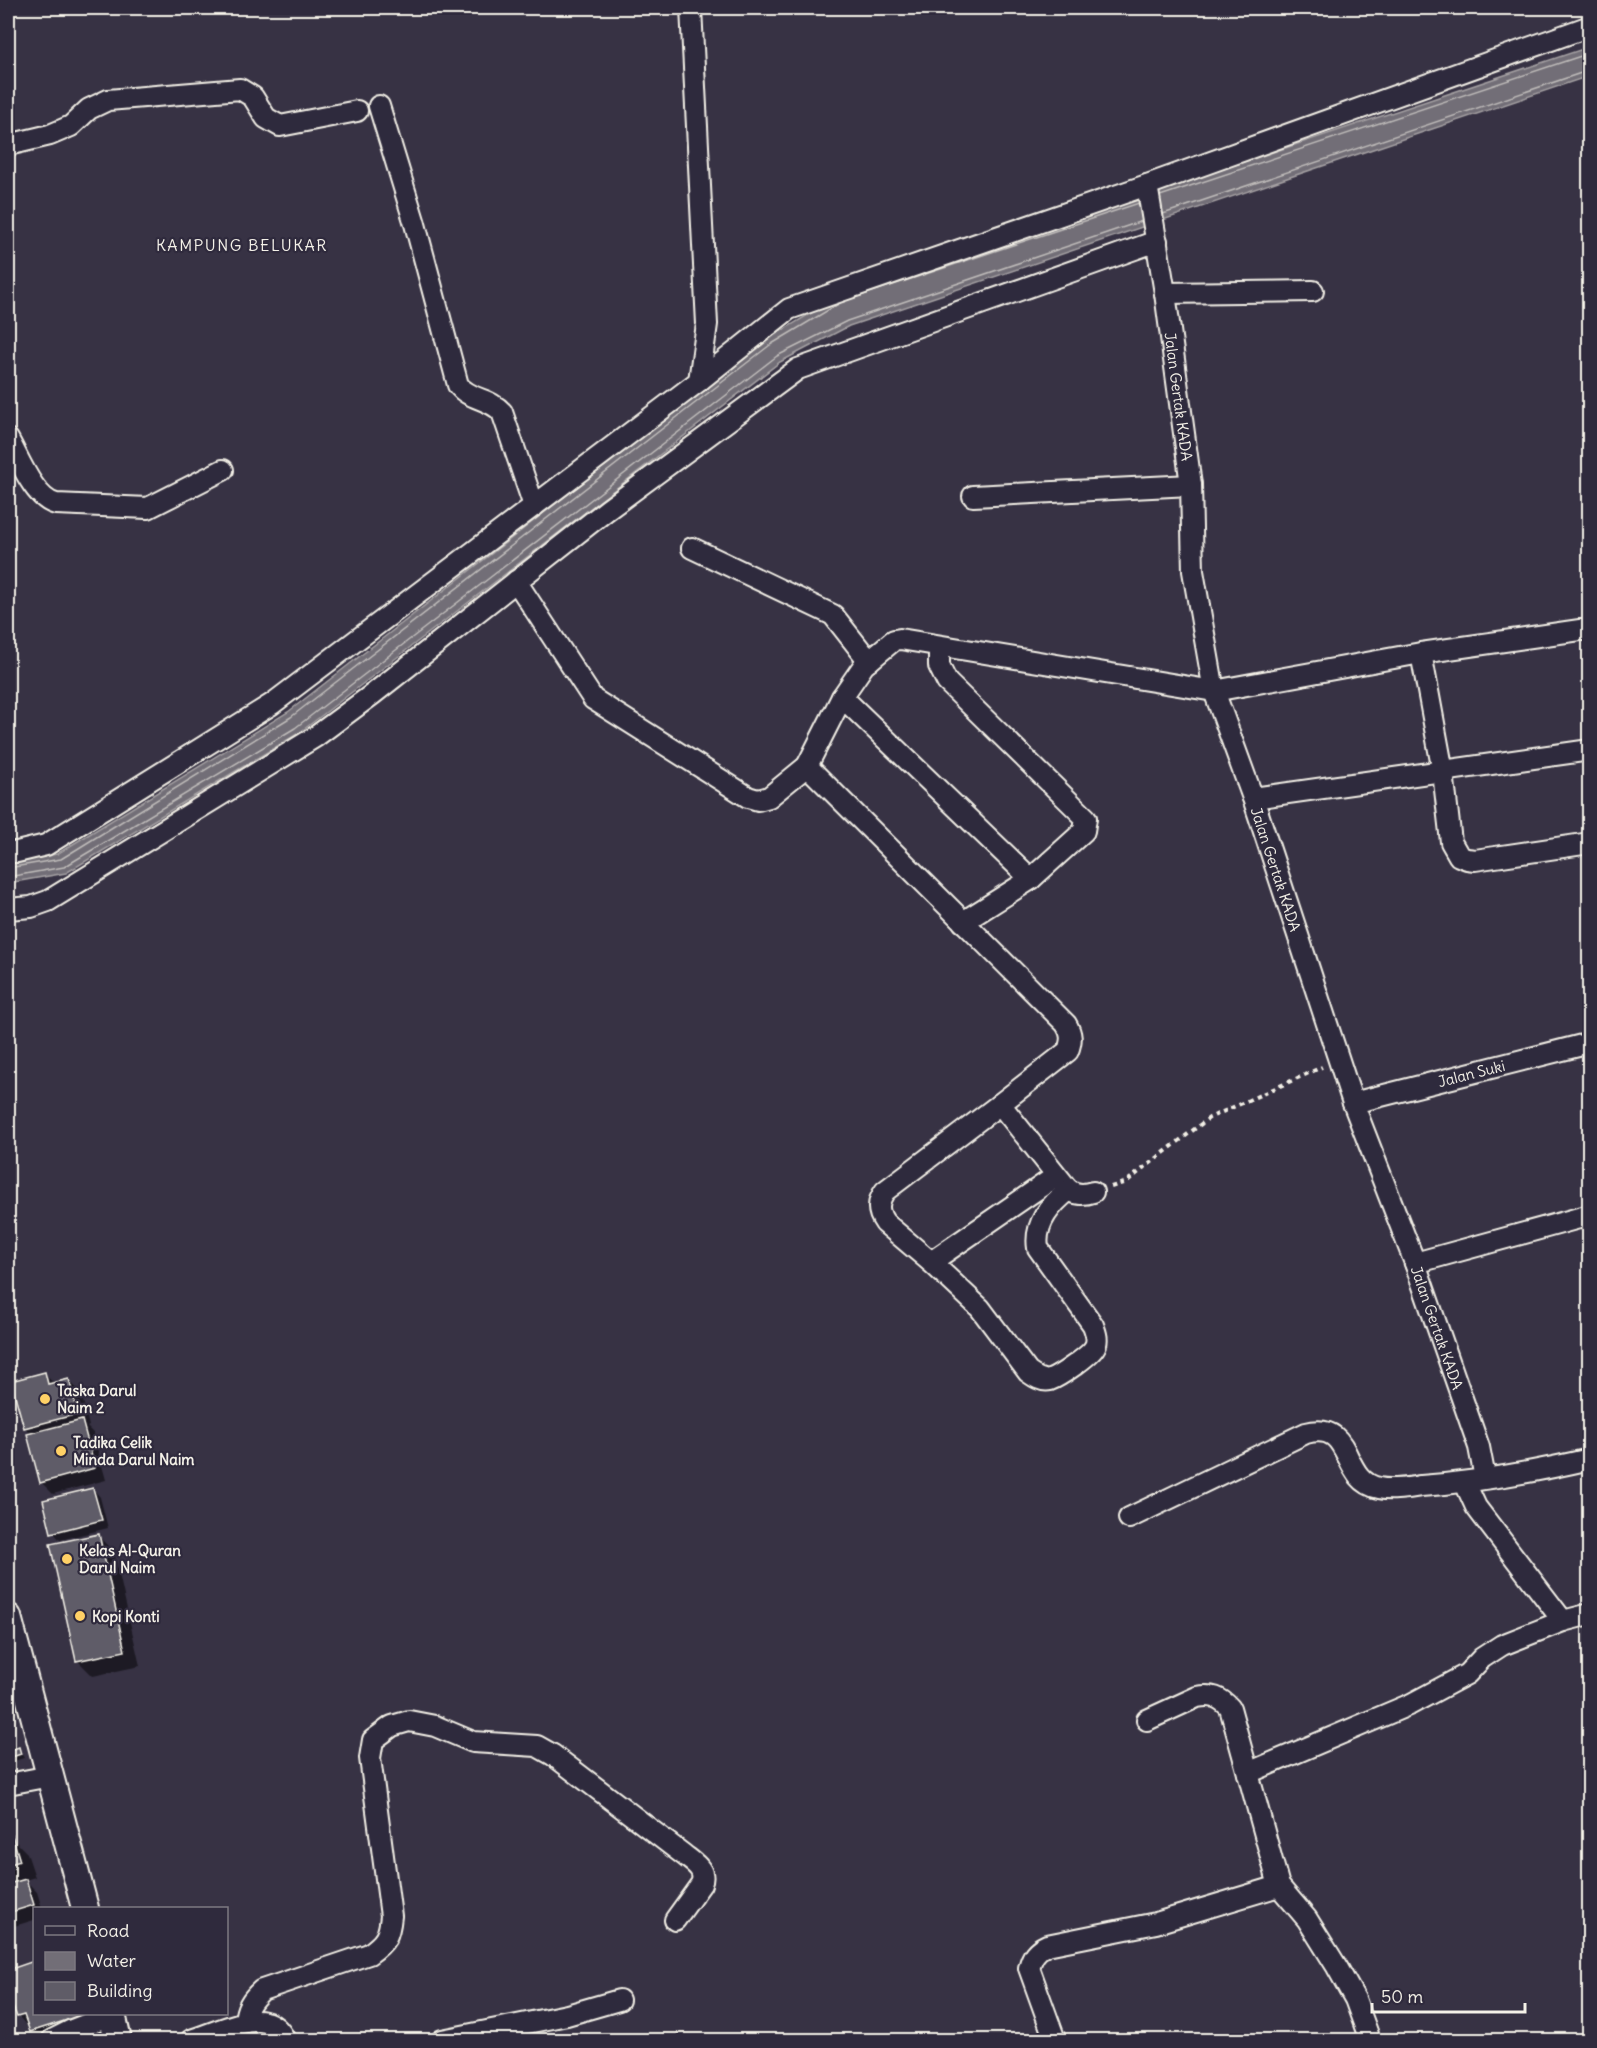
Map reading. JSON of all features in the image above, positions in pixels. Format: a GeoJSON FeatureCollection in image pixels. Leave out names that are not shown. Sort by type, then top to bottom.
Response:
{"type":"FeatureCollection","features":[{"type":"Feature","properties":{"kind":"main road"},"geometry":{"type":"LineString","coordinates":[[8,1617],[85,1907]]}},
{"type":"Feature","properties":{"kind":"main road"},"geometry":{"type":"LineString","coordinates":[[113,2015],[118,2040]]}},
{"type":"Feature","properties":{"kind":"street"},"geometry":{"type":"LineString","coordinates":[[691,8],[707,324],[699,381]]}},
{"type":"Feature","properties":{"kind":"street"},"geometry":{"type":"LineString","coordinates":[[8,852],[46,845],[272,704],[699,381],[789,309],[1147,185],[1590,26]]}},
{"type":"Feature","properties":{"kind":"street"},"geometry":{"type":"LineString","coordinates":[[8,145],[50,135],[70,126],[89,109],[108,100],[240,89],[253,97],[266,118],[280,126],[357,111]]}},
{"type":"Feature","properties":{"kind":"street"},"geometry":{"type":"LineString","coordinates":[[379,106],[458,385],[465,393],[495,405],[502,412],[534,506]]}},
{"type":"Feature","properties":{"kind":"street","name":"Jalan Gertak KADA"},"geometry":{"type":"LineString","coordinates":[[1147,185],[1165,293],[1191,485],[1193,572],[1214,691],[1252,798],[1353,1103],[1415,1263],[1479,1447],[1485,1478]]}},
{"type":"Feature","properties":{"kind":"street"},"geometry":{"type":"LineString","coordinates":[[8,909],[31,907],[48,901],[315,737],[607,510],[798,369],[1157,241]]}},
{"type":"Feature","properties":{"kind":"street"},"geometry":{"type":"LineString","coordinates":[[1165,293],[1313,291]]}},
{"type":"Feature","properties":{"kind":"street"},"geometry":{"type":"LineString","coordinates":[[8,439],[39,493],[46,501],[56,504],[148,508],[223,470]]}},
{"type":"Feature","properties":{"kind":"street"},"geometry":{"type":"LineString","coordinates":[[973,496],[1191,485]]}},
{"type":"Feature","properties":{"kind":"street"},"geometry":{"type":"LineString","coordinates":[[692,548],[833,615],[869,661]]}},
{"type":"Feature","properties":{"kind":"street"},"geometry":{"type":"LineString","coordinates":[[516,581],[590,696],[753,799],[769,797],[807,766],[842,697],[864,665],[894,640],[900,639],[1214,691],[1421,653],[1590,630]]}},
{"type":"Feature","properties":{"kind":"street"},"geometry":{"type":"LineString","coordinates":[[939,647],[939,666],[947,682],[1086,818],[1084,831],[1031,879],[963,922]]}},
{"type":"Feature","properties":{"kind":"street"},"geometry":{"type":"LineString","coordinates":[[1421,653],[1443,772],[1451,842],[1459,856],[1475,860],[1590,843]]}},
{"type":"Feature","properties":{"kind":"street"},"geometry":{"type":"LineString","coordinates":[[842,697],[1031,879]]}},
{"type":"Feature","properties":{"kind":"street"},"geometry":{"type":"LineString","coordinates":[[1252,798],[1590,750]]}},
{"type":"Feature","properties":{"kind":"street"},"geometry":{"type":"LineString","coordinates":[[807,766],[1066,1024],[1071,1032],[1068,1051],[885,1191],[878,1207],[885,1223],[980,1308],[1029,1372],[1042,1380],[1050,1380],[1088,1355],[1094,1349],[1097,1341],[1093,1325],[1038,1248],[1039,1228],[1063,1183]]}},
{"type":"Feature","properties":{"kind":"street","name":"Jalan Suki"},"geometry":{"type":"LineString","coordinates":[[1353,1103],[1590,1042]]}},
{"type":"Feature","properties":{"kind":"street"},"geometry":{"type":"LineString","coordinates":[[1000,1104],[1063,1183],[1078,1194],[1093,1192]]}},
{"type":"Feature","properties":{"kind":"street"},"geometry":{"type":"LineString","coordinates":[[931,1262],[1063,1183]]}},
{"type":"Feature","properties":{"kind":"street"},"geometry":{"type":"LineString","coordinates":[[1415,1263],[1590,1215]]}},
{"type":"Feature","properties":{"kind":"street"},"geometry":{"type":"LineString","coordinates":[[1129,1518],[1306,1433],[1323,1430],[1334,1436],[1356,1473],[1371,1486],[1385,1489],[1465,1483],[1558,1467],[1590,1459]]}},
{"type":"Feature","properties":{"kind":"street"},"geometry":{"type":"LineString","coordinates":[[1465,1483],[1476,1507],[1563,1622]]}},
{"type":"Feature","properties":{"kind":"street"},"geometry":{"type":"LineString","coordinates":[[1248,1773],[1411,1704],[1467,1674],[1482,1658],[1502,1645],[1590,1614]]}},
{"type":"Feature","properties":{"kind":"street"},"geometry":{"type":"LineString","coordinates":[[1147,1720],[1205,1695],[1222,1699],[1230,1708],[1279,1886],[1307,1919],[1337,1966],[1355,1999],[1370,2040]]}},
{"type":"Feature","properties":{"kind":"street"},"geometry":{"type":"LineString","coordinates":[[245,2022],[245,2012],[252,1999],[262,1990],[369,1954],[382,1945],[390,1932],[391,1916],[370,1758],[373,1740],[392,1726],[409,1721],[435,1726],[473,1742],[537,1746],[562,1762],[703,1872],[704,1878],[701,1884],[675,1920]]}},
{"type":"Feature","properties":{"kind":"street"},"geometry":{"type":"LineString","coordinates":[[8,1784],[50,1776]]}},
{"type":"Feature","properties":{"kind":"street"},"geometry":{"type":"LineString","coordinates":[[1055,2040],[1029,1968],[1032,1957],[1039,1949],[1047,1945],[1155,1923],[1279,1886]]}},
{"type":"Feature","properties":{"kind":"street"},"geometry":{"type":"LineString","coordinates":[[442,2040],[567,2015],[619,2000]]}},
{"type":"Feature","properties":{"kind":"street"},"geometry":{"type":"LineString","coordinates":[[51,2040],[110,2015]]}},
{"type":"Feature","properties":{"kind":"street"},"geometry":{"type":"LineString","coordinates":[[191,2040],[245,2022],[266,2022],[279,2029],[285,2040]]}},
{"type":"Feature","properties":{"kind":"path"},"geometry":{"type":"LineString","coordinates":[[1093,1192],[1126,1182],[1209,1118],[1338,1059]]}},
{"type":"Feature","properties":{"kind":"water"},"geometry":{"type":"Polygon","coordinates":[[[1589,47],[1589,76],[849,326],[780,362],[299,733],[66,873],[8,883],[8,862],[57,854],[288,712],[766,340],[838,297],[1589,47]]]}},
{"type":"Feature","properties":{"kind":"building","name":"Taska Darul Naim 2"},"geometry":{"type":"Polygon","coordinates":[[[45,1372],[48,1384],[69,1379],[78,1414],[24,1428],[11,1381],[45,1372]]]}},
{"type":"Feature","properties":{"kind":"building","name":"Tadika Celik Minda Darul Naim"},"geometry":{"type":"Polygon","coordinates":[[[82,1420],[95,1468],[40,1483],[27,1434],[82,1420]]]}},
{"type":"Feature","properties":{"kind":"building","name":"Tadika Celik Minda Darul Naim"},"geometry":{"type":"Polygon","coordinates":[[[93,1488],[102,1520],[51,1533],[43,1500],[93,1488]]]}},
{"type":"Feature","properties":{"kind":"building"},"geometry":{"type":"Polygon","coordinates":[[[99,1534],[125,1651],[76,1661],[50,1544],[99,1534]]]}},
{"type":"Feature","properties":{"kind":"building"},"geometry":{"type":"Polygon","coordinates":[[[19,1747],[21,1754],[9,1758],[8,1751],[19,1747]]]}},
{"type":"Feature","properties":{"kind":"building"},"geometry":{"type":"Polygon","coordinates":[[[12,1835],[20,1861],[8,1865],[8,1836],[12,1835]]]}},
{"type":"Feature","properties":{"kind":"building"},"geometry":{"type":"Polygon","coordinates":[[[26,1879],[34,1905],[8,1913],[8,1884],[26,1879]]]}},
{"type":"Feature","properties":{"kind":"building"},"geometry":{"type":"Polygon","coordinates":[[[33,1961],[33,2015],[83,2015],[30,2032],[24,2015],[17,2017],[8,1994],[8,1970],[33,1961]]]}},
{"type":"Feature","properties":{"kind":"place","name":"Taska Darul Naim 2"},"geometry":{"type":"Point","coordinates":[45,1399]}},
{"type":"Feature","properties":{"kind":"place","name":"Tadika Celik Minda Darul Naim"},"geometry":{"type":"Point","coordinates":[61,1451]}},
{"type":"Feature","properties":{"kind":"place","name":"Kelas Al-Quran Darul Naim"},"geometry":{"type":"Point","coordinates":[67,1559]}},
{"type":"Feature","properties":{"kind":"place","name":"Kopi Konti"},"geometry":{"type":"Point","coordinates":[80,1616]}},
{"type":"Feature","properties":{"kind":"district","name":"KAMPUNG BELUKAR"},"geometry":{"type":"Point","coordinates":[242,245]}}]}
